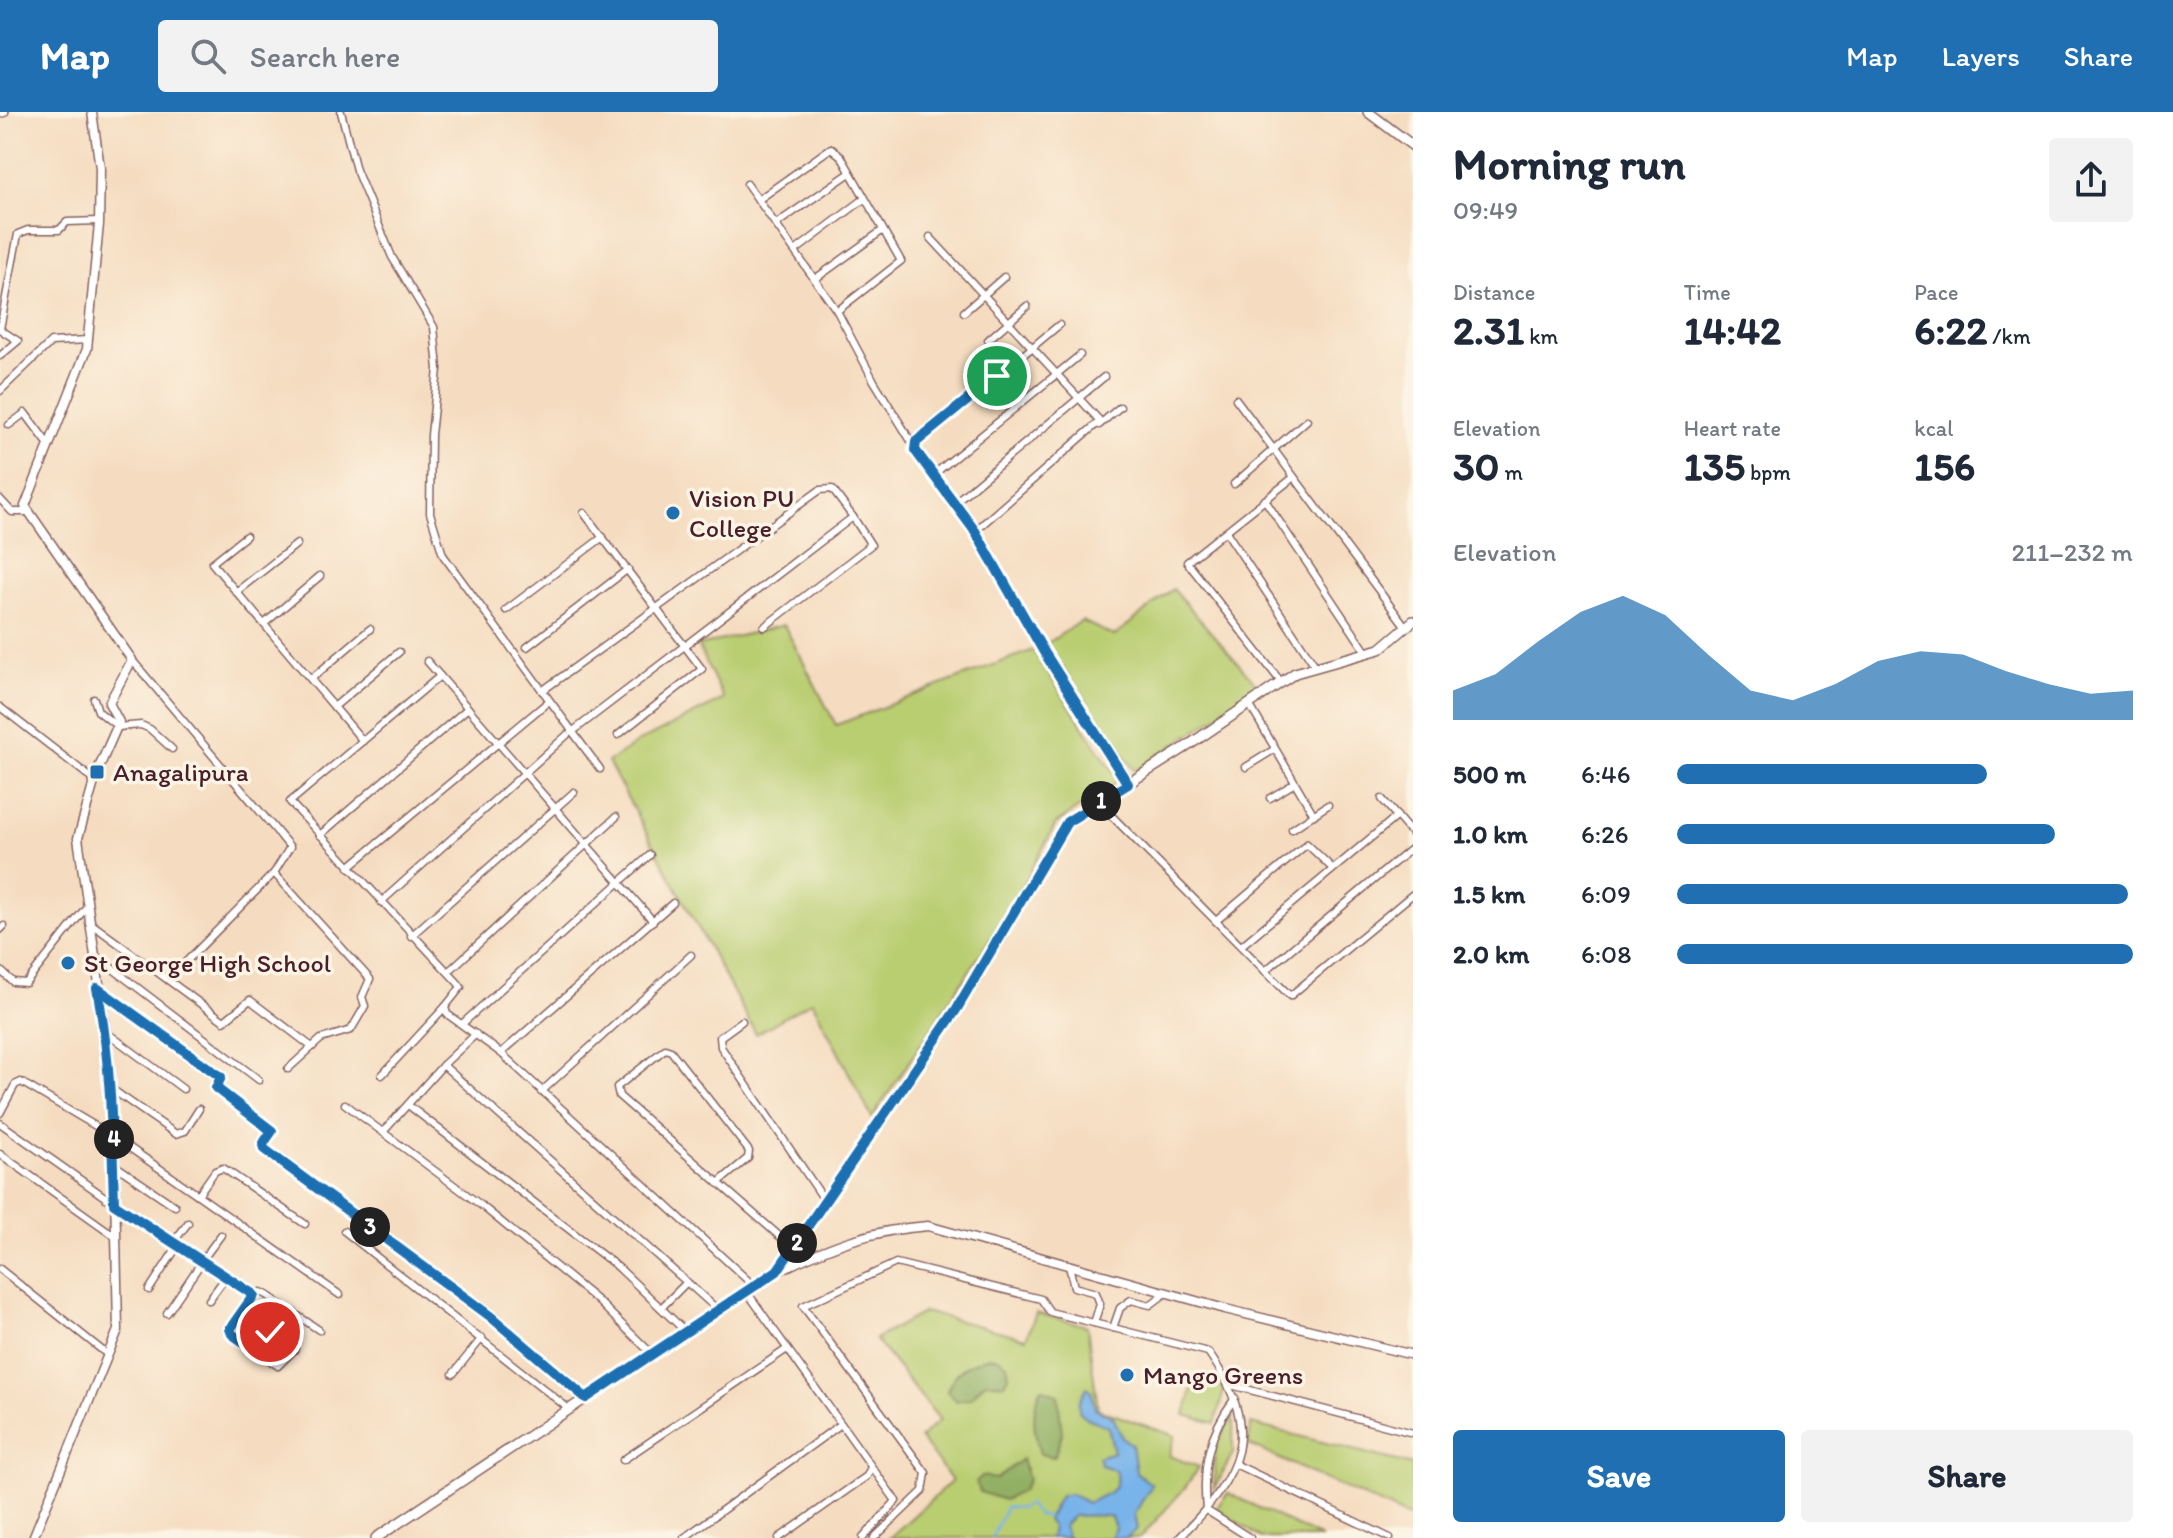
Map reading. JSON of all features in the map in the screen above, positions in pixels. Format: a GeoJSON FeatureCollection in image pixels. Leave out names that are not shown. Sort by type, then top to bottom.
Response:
{"type":"FeatureCollection","features":[{"type":"Feature","properties":{"kind":"main road"},"geometry":{"type":"LineString","coordinates":[[1368,112],[1413,146]]}},
{"type":"Feature","properties":{"kind":"main road"},"geometry":{"type":"LineString","coordinates":[[376,1538],[777,1271],[956,1010],[1067,822],[1295,673],[1380,649],[1410,624]]}},
{"type":"Feature","properties":{"kind":"street"},"geometry":{"type":"LineString","coordinates":[[92,112],[100,168],[99,221],[88,340],[25,506],[132,660],[290,847],[274,873],[170,978]]}},
{"type":"Feature","properties":{"kind":"street"},"geometry":{"type":"LineString","coordinates":[[341,112],[356,170],[392,257],[434,327],[438,369],[431,435],[430,513],[443,555],[570,734],[600,769]]}},
{"type":"Feature","properties":{"kind":"street"},"geometry":{"type":"LineString","coordinates":[[758,200],[831,148],[841,156],[901,261],[837,311]]}},
{"type":"Feature","properties":{"kind":"street"},"geometry":{"type":"LineString","coordinates":[[776,224],[850,173]]}},
{"type":"Feature","properties":{"kind":"street"},"geometry":{"type":"LineString","coordinates":[[747,184],[837,311],[874,381],[933,475],[975,531],[1044,652],[1128,784]]}},
{"type":"Feature","properties":{"kind":"street"},"geometry":{"type":"LineString","coordinates":[[795,251],[864,199]]}},
{"type":"Feature","properties":{"kind":"street"},"geometry":{"type":"LineString","coordinates":[[0,356],[18,341],[1,330],[18,234],[28,230],[59,230],[67,222],[99,221]]}},
{"type":"Feature","properties":{"kind":"street"},"geometry":{"type":"LineString","coordinates":[[815,279],[883,230]]}},
{"type":"Feature","properties":{"kind":"street"},"geometry":{"type":"LineString","coordinates":[[930,237],[1098,417],[1099,425]]}},
{"type":"Feature","properties":{"kind":"street"},"geometry":{"type":"LineString","coordinates":[[964,312],[1004,277]]}},
{"type":"Feature","properties":{"kind":"street"},"geometry":{"type":"LineString","coordinates":[[988,340],[1027,306]]}},
{"type":"Feature","properties":{"kind":"street"},"geometry":{"type":"LineString","coordinates":[[914,446],[1059,325]]}},
{"type":"Feature","properties":{"kind":"street"},"geometry":{"type":"LineString","coordinates":[[0,391],[51,342],[88,340]]}},
{"type":"Feature","properties":{"kind":"street"},"geometry":{"type":"LineString","coordinates":[[933,475],[1080,355]]}},
{"type":"Feature","properties":{"kind":"street"},"geometry":{"type":"LineString","coordinates":[[983,358],[997,376]]}},
{"type":"Feature","properties":{"kind":"street"},"geometry":{"type":"LineString","coordinates":[[954,503],[1104,377]]}},
{"type":"Feature","properties":{"kind":"street"},"geometry":{"type":"LineString","coordinates":[[1236,399],[1410,624]]}},
{"type":"Feature","properties":{"kind":"street"},"geometry":{"type":"LineString","coordinates":[[975,531],[1120,407]]}},
{"type":"Feature","properties":{"kind":"street"},"geometry":{"type":"LineString","coordinates":[[9,425],[25,413],[49,445]]}},
{"type":"Feature","properties":{"kind":"street"},"geometry":{"type":"LineString","coordinates":[[1234,484],[1307,420]]}},
{"type":"Feature","properties":{"kind":"street"},"geometry":{"type":"LineString","coordinates":[[1281,682],[1188,564],[1294,477]]}},
{"type":"Feature","properties":{"kind":"street"},"geometry":{"type":"LineString","coordinates":[[542,691],[820,490],[832,489],[871,545],[764,627]]}},
{"type":"Feature","properties":{"kind":"street"},"geometry":{"type":"LineString","coordinates":[[0,499],[12,512],[30,512]]}},
{"type":"Feature","properties":{"kind":"street"},"geometry":{"type":"LineString","coordinates":[[1265,500],[1367,653]]}},
{"type":"Feature","properties":{"kind":"street"},"geometry":{"type":"LineString","coordinates":[[584,513],[702,669],[618,735]]}},
{"type":"Feature","properties":{"kind":"street"},"geometry":{"type":"LineString","coordinates":[[381,902],[570,734],[853,517]]}},
{"type":"Feature","properties":{"kind":"street"},"geometry":{"type":"LineString","coordinates":[[1227,533],[1316,667]]}},
{"type":"Feature","properties":{"kind":"street"},"geometry":{"type":"LineString","coordinates":[[246,536],[212,563],[363,741]]}},
{"type":"Feature","properties":{"kind":"street"},"geometry":{"type":"LineString","coordinates":[[506,610],[603,537]]}},
{"type":"Feature","properties":{"kind":"street"},"geometry":{"type":"LineString","coordinates":[[236,592],[297,544]]}},
{"type":"Feature","properties":{"kind":"street"},"geometry":{"type":"LineString","coordinates":[[527,647],[628,569]]}},
{"type":"Feature","properties":{"kind":"street"},"geometry":{"type":"LineString","coordinates":[[264,624],[320,576]]}},
{"type":"Feature","properties":{"kind":"street"},"geometry":{"type":"LineString","coordinates":[[311,679],[370,629]]}},
{"type":"Feature","properties":{"kind":"street"},"geometry":{"type":"LineString","coordinates":[[334,707],[399,652]]}},
{"type":"Feature","properties":{"kind":"street"},"geometry":{"type":"LineString","coordinates":[[33,1538],[118,1330],[114,1137],[106,1032],[97,988],[78,838],[94,780],[118,727],[119,722],[109,703],[132,660]]}},
{"type":"Feature","properties":{"kind":"street"},"geometry":{"type":"LineString","coordinates":[[427,661],[653,921]]}},
{"type":"Feature","properties":{"kind":"street"},"geometry":{"type":"LineString","coordinates":[[382,1075],[461,987],[290,802],[440,676]]}},
{"type":"Feature","properties":{"kind":"street"},"geometry":{"type":"LineString","coordinates":[[94,699],[98,711],[118,727],[141,725],[172,749]]}},
{"type":"Feature","properties":{"kind":"street"},"geometry":{"type":"LineString","coordinates":[[349,867],[549,701]]}},
{"type":"Feature","properties":{"kind":"street"},"geometry":{"type":"LineString","coordinates":[[1249,704],[1314,815]]}},
{"type":"Feature","properties":{"kind":"street"},"geometry":{"type":"LineString","coordinates":[[0,707],[94,780]]}},
{"type":"Feature","properties":{"kind":"street"},"geometry":{"type":"LineString","coordinates":[[320,835],[468,708]]}},
{"type":"Feature","properties":{"kind":"street"},"geometry":{"type":"LineString","coordinates":[[1246,767],[1275,749]]}},
{"type":"Feature","properties":{"kind":"street"},"geometry":{"type":"LineString","coordinates":[[1270,798],[1295,783]]}},
{"type":"Feature","properties":{"kind":"street"},"geometry":{"type":"LineString","coordinates":[[411,936],[574,792]]}},
{"type":"Feature","properties":{"kind":"street"},"geometry":{"type":"LineString","coordinates":[[1382,799],[1413,835]]}},
{"type":"Feature","properties":{"kind":"street"},"geometry":{"type":"LineString","coordinates":[[1098,802],[1290,996],[1413,894]]}},
{"type":"Feature","properties":{"kind":"street"},"geometry":{"type":"LineString","coordinates":[[1292,829],[1328,805]]}},
{"type":"Feature","properties":{"kind":"street"},"geometry":{"type":"LineString","coordinates":[[1241,946],[1397,816]]}},
{"type":"Feature","properties":{"kind":"street"},"geometry":{"type":"LineString","coordinates":[[448,972],[616,817]]}},
{"type":"Feature","properties":{"kind":"street"},"geometry":{"type":"LineString","coordinates":[[1216,921],[1307,844],[1333,869]]}},
{"type":"Feature","properties":{"kind":"street"},"geometry":{"type":"LineString","coordinates":[[1265,971],[1413,847]]}},
{"type":"Feature","properties":{"kind":"street"},"geometry":{"type":"LineString","coordinates":[[462,1024],[650,855]]}},
{"type":"Feature","properties":{"kind":"street"},"geometry":{"type":"LineString","coordinates":[[274,873],[370,979],[362,997],[365,1006],[351,1030],[323,1038],[288,1069]]}},
{"type":"Feature","properties":{"kind":"street"},"geometry":{"type":"LineString","coordinates":[[501,1053],[673,903]]}},
{"type":"Feature","properties":{"kind":"street"},"geometry":{"type":"LineString","coordinates":[[0,970],[13,982],[26,983],[87,906]]}},
{"type":"Feature","properties":{"kind":"street"},"geometry":{"type":"LineString","coordinates":[[89,922],[170,978],[224,1021],[247,1001],[254,1002],[312,1047]]}},
{"type":"Feature","properties":{"kind":"street"},"geometry":{"type":"LineString","coordinates":[[93,954],[259,1080]]}},
{"type":"Feature","properties":{"kind":"street"},"geometry":{"type":"LineString","coordinates":[[541,1092],[691,955]]}},
{"type":"Feature","properties":{"kind":"street"},"geometry":{"type":"LineString","coordinates":[[97,988],[221,1077],[216,1088],[272,1131],[263,1144],[264,1149],[490,1316],[586,1398]]}},
{"type":"Feature","properties":{"kind":"street"},"geometry":{"type":"LineString","coordinates":[[445,1007],[447,1014],[501,1053],[751,1289],[787,1349],[896,1501],[863,1538]]}},
{"type":"Feature","properties":{"kind":"street"},"geometry":{"type":"LineString","coordinates":[[742,1021],[720,1037],[721,1047],[825,1201]]}},
{"type":"Feature","properties":{"kind":"street"},"geometry":{"type":"LineString","coordinates":[[106,1032],[183,1089]]}},
{"type":"Feature","properties":{"kind":"street"},"geometry":{"type":"LineString","coordinates":[[384,1131],[443,1065],[476,1034]]}},
{"type":"Feature","properties":{"kind":"street"},"geometry":{"type":"LineString","coordinates":[[718,1183],[748,1158],[749,1151],[671,1051],[665,1049],[617,1087],[617,1092],[718,1183],[793,1248]]}},
{"type":"Feature","properties":{"kind":"street"},"geometry":{"type":"LineString","coordinates":[[443,1065],[718,1310]]}},
{"type":"Feature","properties":{"kind":"street"},"geometry":{"type":"LineString","coordinates":[[0,1113],[19,1082],[114,1137],[340,1295]]}},
{"type":"Feature","properties":{"kind":"street"},"geometry":{"type":"LineString","coordinates":[[110,1088],[176,1134],[185,1131],[199,1109]]}},
{"type":"Feature","properties":{"kind":"street"},"geometry":{"type":"LineString","coordinates":[[345,1104],[384,1131],[599,1302],[652,1354]]}},
{"type":"Feature","properties":{"kind":"street"},"geometry":{"type":"LineString","coordinates":[[408,1105],[582,1238],[686,1332]]}},
{"type":"Feature","properties":{"kind":"street"},"geometry":{"type":"LineString","coordinates":[[0,1123],[174,1246],[254,1295]]}},
{"type":"Feature","properties":{"kind":"street"},"geometry":{"type":"LineString","coordinates":[[0,1154],[115,1236]]}},
{"type":"Feature","properties":{"kind":"street"},"geometry":{"type":"LineString","coordinates":[[113,1164],[175,1206]]}},
{"type":"Feature","properties":{"kind":"street"},"geometry":{"type":"LineString","coordinates":[[198,1195],[215,1171],[223,1168],[305,1224]]}},
{"type":"Feature","properties":{"kind":"street"},"geometry":{"type":"LineString","coordinates":[[149,1290],[188,1223]]}},
{"type":"Feature","properties":{"kind":"street"},"geometry":{"type":"LineString","coordinates":[[777,1271],[828,1247],[882,1230],[928,1226],[1166,1293],[1413,1355]]}},
{"type":"Feature","properties":{"kind":"street"},"geometry":{"type":"LineString","coordinates":[[344,1231],[569,1409]]}},
{"type":"Feature","properties":{"kind":"street"},"geometry":{"type":"LineString","coordinates":[[167,1313],[221,1235]]}},
{"type":"Feature","properties":{"kind":"street"},"geometry":{"type":"LineString","coordinates":[[874,1538],[923,1491],[926,1473],[803,1306],[896,1263],[1041,1299],[1050,1312],[1208,1352],[1231,1385],[1241,1428],[1235,1464],[1206,1510],[1179,1538]]}},
{"type":"Feature","properties":{"kind":"street"},"geometry":{"type":"LineString","coordinates":[[1069,1266],[1074,1287],[1096,1293],[1100,1304],[1094,1323]]}},
{"type":"Feature","properties":{"kind":"street"},"geometry":{"type":"LineString","coordinates":[[0,1269],[108,1355]]}},
{"type":"Feature","properties":{"kind":"street"},"geometry":{"type":"LineString","coordinates":[[209,1300],[225,1278]]}},
{"type":"Feature","properties":{"kind":"street"},"geometry":{"type":"LineString","coordinates":[[661,1308],[687,1282]]}},
{"type":"Feature","properties":{"kind":"street"},"geometry":{"type":"LineString","coordinates":[[295,1349],[278,1366],[232,1334],[230,1329],[254,1295],[261,1292],[319,1330]]}},
{"type":"Feature","properties":{"kind":"street"},"geometry":{"type":"LineString","coordinates":[[1113,1328],[1120,1308],[1131,1300],[1150,1305],[1166,1293]]}},
{"type":"Feature","properties":{"kind":"street"},"geometry":{"type":"LineString","coordinates":[[256,1351],[270,1332]]}},
{"type":"Feature","properties":{"kind":"street"},"geometry":{"type":"LineString","coordinates":[[453,1374],[482,1338]]}},
{"type":"Feature","properties":{"kind":"street"},"geometry":{"type":"LineString","coordinates":[[623,1460],[787,1349]]}},
{"type":"Feature","properties":{"kind":"street"},"geometry":{"type":"LineString","coordinates":[[1231,1385],[1413,1433]]}},
{"type":"Feature","properties":{"kind":"street"},"geometry":{"type":"LineString","coordinates":[[1206,1510],[1203,1475],[1207,1448],[1219,1419],[1235,1398]]}},
{"type":"Feature","properties":{"kind":"street"},"geometry":{"type":"LineString","coordinates":[[684,1538],[841,1424]]}},
{"type":"Feature","properties":{"kind":"street"},"geometry":{"type":"LineString","coordinates":[[1235,1464],[1390,1538]]}},
{"type":"Feature","properties":{"kind":"street"},"geometry":{"type":"LineString","coordinates":[[779,1538],[867,1476],[871,1467]]}},
{"type":"Feature","properties":{"kind":"street"},"geometry":{"type":"LineString","coordinates":[[1206,1510],[1250,1538]]}},
{"type":"Feature","properties":{"kind":"green space"},"geometry":{"type":"Polygon","coordinates":[[[1173,589],[1260,688],[1135,771],[1046,644],[1082,621],[1114,636],[1173,589]]]}},
{"type":"Feature","properties":{"kind":"green space"},"geometry":{"type":"Polygon","coordinates":[[[784,625],[836,725],[1033,650],[1119,780],[1056,824],[1009,911],[872,1118],[812,1001],[756,1034],[608,762],[640,741],[724,699],[698,646],[784,625]]]}},
{"type":"Feature","properties":{"kind":"green space"},"geometry":{"type":"Polygon","coordinates":[[[924,1312],[1026,1338],[1036,1313],[1087,1326],[1098,1409],[1175,1436],[1169,1456],[1199,1467],[1184,1489],[1140,1538],[889,1538],[952,1481],[920,1438],[940,1420],[875,1339],[924,1312]]]}},
{"type":"Feature","properties":{"kind":"green space"},"geometry":{"type":"Polygon","coordinates":[[[989,1357],[1007,1364],[1009,1375],[1004,1384],[985,1382],[971,1398],[956,1401],[947,1391],[954,1377],[968,1365],[989,1357]]]}},
{"type":"Feature","properties":{"kind":"green space"},"geometry":{"type":"Polygon","coordinates":[[[1195,1378],[1225,1387],[1215,1423],[1185,1415],[1195,1378]]]}},
{"type":"Feature","properties":{"kind":"green space"},"geometry":{"type":"Polygon","coordinates":[[[1042,1388],[1058,1395],[1062,1434],[1054,1457],[1040,1454],[1036,1437],[1034,1420],[1042,1388]]]}},
{"type":"Feature","properties":{"kind":"green space"},"geometry":{"type":"Polygon","coordinates":[[[1233,1414],[1233,1453],[1214,1489],[1215,1448],[1233,1414]]]}},
{"type":"Feature","properties":{"kind":"green space"},"geometry":{"type":"Polygon","coordinates":[[[1251,1424],[1413,1465],[1413,1519],[1249,1445],[1251,1424]]]}},
{"type":"Feature","properties":{"kind":"green space"},"geometry":{"type":"Polygon","coordinates":[[[1022,1459],[1028,1480],[1022,1491],[1004,1500],[980,1492],[976,1482],[982,1476],[996,1479],[1022,1459]]]}},
{"type":"Feature","properties":{"kind":"green space"},"geometry":{"type":"Polygon","coordinates":[[[1228,1493],[1321,1538],[1261,1538],[1216,1508],[1228,1493]]]}},
{"type":"Feature","properties":{"kind":"water"},"geometry":{"type":"Polygon","coordinates":[[[1087,1387],[1091,1390],[1095,1408],[1113,1417],[1122,1437],[1132,1445],[1136,1472],[1152,1485],[1134,1514],[1137,1529],[1126,1538],[1111,1538],[1115,1528],[1111,1517],[1098,1515],[1073,1516],[1064,1525],[1067,1538],[1050,1538],[1052,1527],[1047,1520],[1060,1496],[1070,1494],[1088,1503],[1110,1492],[1116,1484],[1115,1470],[1101,1465],[1098,1457],[1114,1452],[1108,1427],[1079,1411],[1079,1402],[1087,1387]]]}},
{"type":"Feature","properties":{"kind":"waterway"},"geometry":{"type":"LineString","coordinates":[[992,1537],[1006,1507],[1021,1508],[1028,1504],[1037,1515],[1048,1517]]}},
{"type":"Feature","properties":{"kind":"place","name":"Vision PU College"},"geometry":{"type":"Point","coordinates":[673,513]}},
{"type":"Feature","properties":{"kind":"place","name":"Anagalipura"},"geometry":{"type":"Point","coordinates":[97,772]}},
{"type":"Feature","properties":{"kind":"place","name":"St George High School"},"geometry":{"type":"Point","coordinates":[68,963]}},
{"type":"Feature","properties":{"kind":"place","name":"Mango Greens"},"geometry":{"type":"Point","coordinates":[1127,1375]}},
{"type":"Feature","properties":{"kind":"route"},"geometry":{"type":"LineString","coordinates":[[270,1332],[256,1351],[232,1334],[230,1329],[254,1295],[114,1204],[114,1137],[106,1032],[97,988],[221,1077],[216,1088],[272,1131],[262,1146],[264,1149],[490,1316],[586,1398],[777,1271],[956,1010],[1067,822],[1128,784],[1044,652],[975,531],[915,450],[916,442],[997,376]]}}]}
